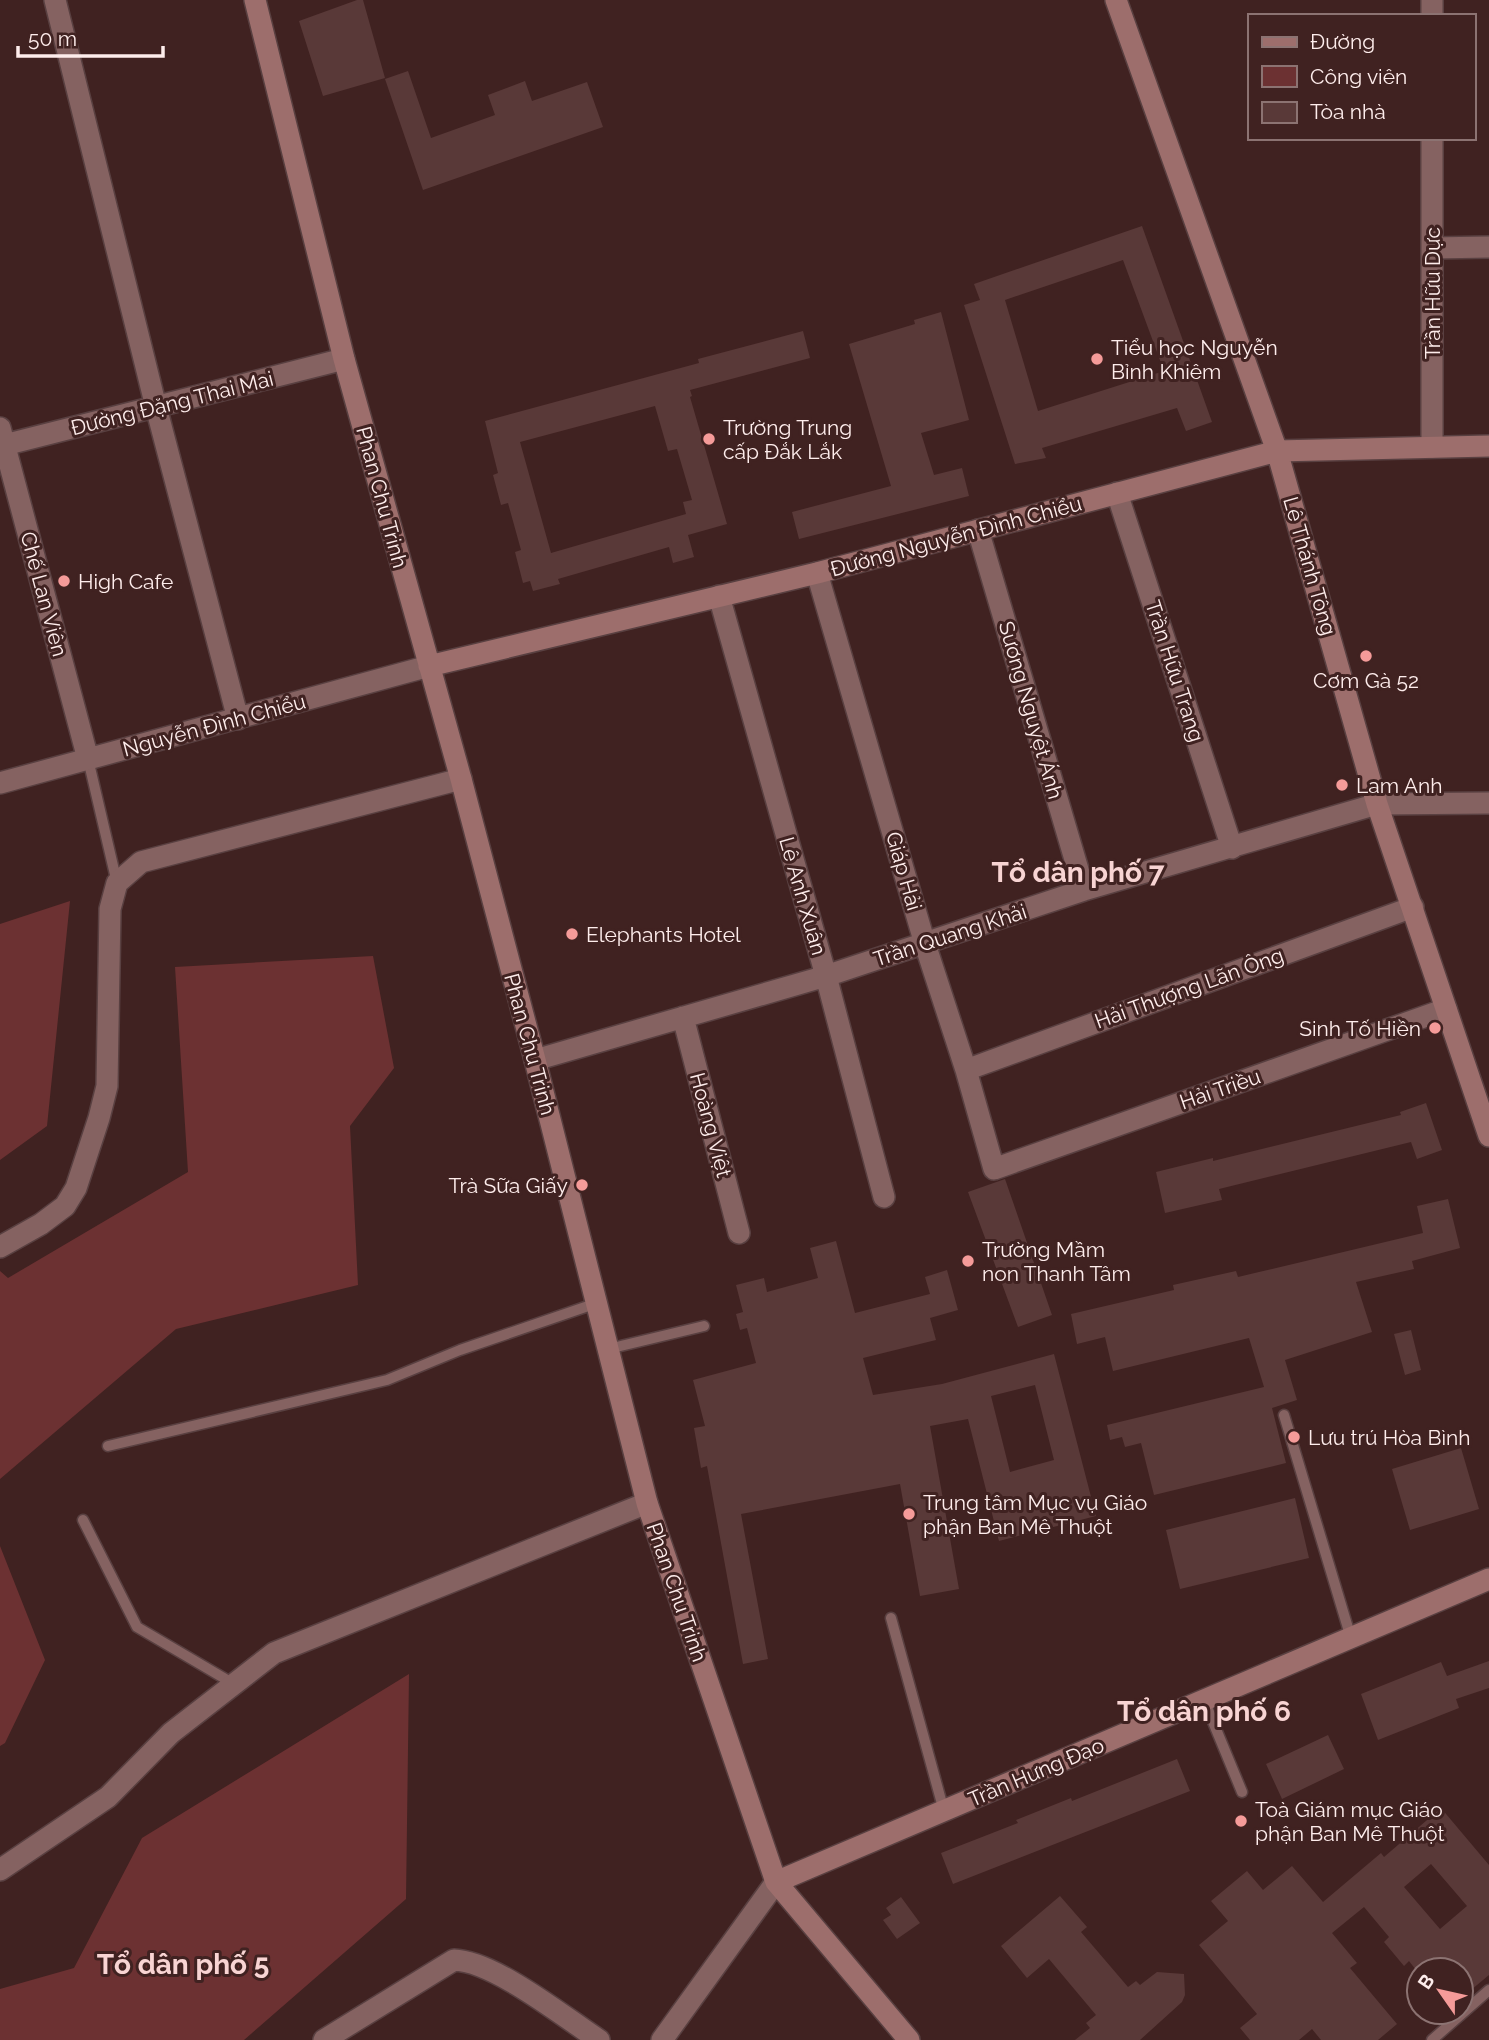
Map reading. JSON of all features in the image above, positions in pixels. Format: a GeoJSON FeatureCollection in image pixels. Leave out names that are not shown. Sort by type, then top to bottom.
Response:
{"type":"FeatureCollection","features":[{"type":"Feature","properties":{"kind":"main road","name":"Phan Chu Trinh"},"geometry":{"type":"LineString","coordinates":[[255,0],[344,359],[461,779],[647,1503],[776,1882],[909,2040]]}},
{"type":"Feature","properties":{"kind":"main road","name":"Lê Thánh Tông"},"geometry":{"type":"LineString","coordinates":[[1116,0],[1277,451],[1377,804],[1489,1136]]}},
{"type":"Feature","properties":{"kind":"main road","name":"Đường Nguyễn Đình Chiểu"},"geometry":{"type":"LineString","coordinates":[[429,666],[817,573],[1277,451],[1489,446]]}},
{"type":"Feature","properties":{"kind":"main road","name":"Trần Hưng Đạo"},"geometry":{"type":"LineString","coordinates":[[776,1882],[1489,1578]]}},
{"type":"Feature","properties":{"kind":"street"},"geometry":{"type":"LineString","coordinates":[[55,0],[156,407],[238,719]]}},
{"type":"Feature","properties":{"kind":"street","name":"Trần Hữu Dực"},"geometry":{"type":"LineString","coordinates":[[1432,140],[1432,447]]}},
{"type":"Feature","properties":{"kind":"street"},"geometry":{"type":"LineString","coordinates":[[1432,248],[1489,247]]}},
{"type":"Feature","properties":{"kind":"street","name":"Đường Đặng Thai Mai"},"geometry":{"type":"LineString","coordinates":[[1,440],[156,407],[344,359]]}},
{"type":"Feature","properties":{"kind":"street","name":"Chế Lan Viên"},"geometry":{"type":"LineString","coordinates":[[1,440],[88,759]]}},
{"type":"Feature","properties":{"kind":"street","name":"Trần Hữu Trang"},"geometry":{"type":"LineString","coordinates":[[1117,493],[1232,848]]}},
{"type":"Feature","properties":{"kind":"street","name":"Sương Nguyệt Ánh"},"geometry":{"type":"LineString","coordinates":[[978,530],[1084,890]]}},
{"type":"Feature","properties":{"kind":"street","name":"Giáp Hải"},"geometry":{"type":"LineString","coordinates":[[817,573],[994,1169]]}},
{"type":"Feature","properties":{"kind":"street","name":"Lê Anh Xuân"},"geometry":{"type":"LineString","coordinates":[[719,596],[826,976],[884,1197]]}},
{"type":"Feature","properties":{"kind":"street","name":"Nguyễn Đình Chiểu"},"geometry":{"type":"LineString","coordinates":[[0,783],[429,666]]}},
{"type":"Feature","properties":{"kind":"street"},"geometry":{"type":"LineString","coordinates":[[0,1247],[41,1224],[65,1206],[76,1188],[99,1118],[107,1086],[110,909],[117,883],[141,862],[461,779]]}},
{"type":"Feature","properties":{"kind":"street","name":"Trần Quang Khải"},"geometry":{"type":"LineString","coordinates":[[535,1060],[826,976],[1084,890],[1377,804],[1489,803]]}},
{"type":"Feature","properties":{"kind":"street","name":"Hải Thượng Lãn Ông"},"geometry":{"type":"LineString","coordinates":[[966,1070],[1413,906]]}},
{"type":"Feature","properties":{"kind":"street","name":"Hải Triều"},"geometry":{"type":"LineString","coordinates":[[994,1169],[1446,1009]]}},
{"type":"Feature","properties":{"kind":"street","name":"Hoàng Việt"},"geometry":{"type":"LineString","coordinates":[[683,1017],[739,1233]]}},
{"type":"Feature","properties":{"kind":"street"},"geometry":{"type":"LineString","coordinates":[[0,1870],[108,1797],[171,1733],[274,1653],[647,1503]]}},
{"type":"Feature","properties":{"kind":"street"},"geometry":{"type":"LineString","coordinates":[[662,2040],[776,1882]]}},
{"type":"Feature","properties":{"kind":"street"},"geometry":{"type":"LineString","coordinates":[[324,2040],[454,1961],[467,1961],[490,1969],[599,2040]]}},
{"type":"Feature","properties":{"kind":"lane"},"geometry":{"type":"LineString","coordinates":[[88,759],[117,883]]}},
{"type":"Feature","properties":{"kind":"lane"},"geometry":{"type":"LineString","coordinates":[[108,1446],[387,1380],[460,1349],[597,1303]]}},
{"type":"Feature","properties":{"kind":"lane"},"geometry":{"type":"LineString","coordinates":[[608,1349],[704,1326]]}},
{"type":"Feature","properties":{"kind":"lane"},"geometry":{"type":"LineString","coordinates":[[1284,1415],[1351,1638]]}},
{"type":"Feature","properties":{"kind":"lane"},"geometry":{"type":"LineString","coordinates":[[83,1520],[137,1627],[234,1685]]}},
{"type":"Feature","properties":{"kind":"lane"},"geometry":{"type":"LineString","coordinates":[[891,1618],[944,1811]]}},
{"type":"Feature","properties":{"kind":"lane"},"geometry":{"type":"LineString","coordinates":[[1205,1700],[1242,1792]]}},
{"type":"Feature","properties":{"kind":"lane"},"geometry":{"type":"LineString","coordinates":[[1432,2040],[1489,1990]]}},
{"type":"Feature","properties":{"kind":"green space"},"geometry":{"type":"Polygon","coordinates":[[[70,901],[47,1126],[0,1160],[0,924],[70,901]]]}},
{"type":"Feature","properties":{"kind":"green space"},"geometry":{"type":"Polygon","coordinates":[[[373,956],[394,1068],[350,1126],[358,1285],[176,1329],[0,1479],[0,1271],[8,1278],[188,1172],[175,967],[373,956]]]}},
{"type":"Feature","properties":{"kind":"green space"},"geometry":{"type":"Polygon","coordinates":[[[0,1546],[45,1660],[5,1743],[0,1746],[0,1546]]]}},
{"type":"Feature","properties":{"kind":"green space"},"geometry":{"type":"Polygon","coordinates":[[[409,1674],[406,1899],[244,2040],[0,2040],[0,1989],[74,1968],[142,1838],[409,1674]]]}},
{"type":"Feature","properties":{"kind":"building"},"geometry":{"type":"Polygon","coordinates":[[[363,0],[385,78],[323,96],[299,21],[363,0]]]}},
{"type":"Feature","properties":{"kind":"building"},"geometry":{"type":"Polygon","coordinates":[[[408,71],[431,138],[495,115],[488,95],[525,81],[532,101],[587,82],[603,127],[423,190],[385,79],[408,71]]]}},
{"type":"Feature","properties":{"kind":"building"},"geometry":{"type":"Polygon","coordinates":[[[1142,226],[1212,422],[1186,431],[1177,408],[1042,448],[1046,458],[1015,464],[964,305],[980,300],[974,284],[1142,226]],[[1123,260],[1005,300],[1038,411],[1164,371],[1123,260]]]}},
{"type":"Feature","properties":{"kind":"building"},"geometry":{"type":"Polygon","coordinates":[[[941,312],[969,420],[921,433],[934,475],[962,468],[969,496],[799,539],[792,512],[891,486],[849,344],[915,324],[914,320],[941,312]]]}},
{"type":"Feature","properties":{"kind":"building"},"geometry":{"type":"Polygon","coordinates":[[[803,331],[810,358],[690,390],[727,524],[688,535],[694,557],[673,563],[669,547],[558,579],[560,584],[533,591],[530,581],[523,583],[515,552],[521,550],[508,503],[501,505],[493,475],[498,473],[485,421],[699,363],[698,359],[803,331]],[[655,406],[520,442],[551,553],[686,514],[683,502],[692,500],[677,449],[668,451],[655,406]]]}},
{"type":"Feature","properties":{"kind":"building"},"geometry":{"type":"Polygon","coordinates":[[[1426,1103],[1442,1150],[1417,1159],[1411,1142],[1219,1189],[1222,1200],[1165,1213],[1156,1172],[1213,1158],[1213,1161],[1401,1115],[1400,1112],[1426,1103]]]}},
{"type":"Feature","properties":{"kind":"building"},"geometry":{"type":"Polygon","coordinates":[[[1005,1179],[1052,1315],[1018,1327],[968,1192],[1005,1179]]]}},
{"type":"Feature","properties":{"kind":"building"},"geometry":{"type":"Polygon","coordinates":[[[1448,1199],[1460,1248],[1412,1261],[1414,1269],[1356,1282],[1372,1332],[1285,1360],[1297,1400],[1272,1408],[1286,1463],[1154,1495],[1141,1443],[1125,1447],[1122,1437],[1110,1440],[1107,1425],[1264,1387],[1249,1338],[1113,1371],[1105,1337],[1077,1344],[1071,1314],[1174,1290],[1173,1285],[1236,1271],[1238,1277],[1423,1233],[1417,1206],[1448,1199]]]}},
{"type":"Feature","properties":{"kind":"building"},"geometry":{"type":"Polygon","coordinates":[[[836,1241],[855,1313],[930,1294],[925,1277],[947,1270],[958,1310],[930,1318],[936,1340],[863,1358],[873,1395],[942,1384],[1054,1354],[1096,1516],[999,1541],[968,1419],[930,1426],[959,1589],[920,1596],[900,1484],[741,1514],[768,1659],[743,1664],[707,1466],[701,1468],[694,1428],[705,1426],[693,1380],[756,1363],[747,1328],[740,1330],[736,1314],[743,1312],[736,1285],[764,1278],[767,1292],[818,1278],[810,1248],[836,1241]],[[1035,1385],[991,1396],[1010,1472],[1054,1460],[1035,1385]]]}},
{"type":"Feature","properties":{"kind":"building"},"geometry":{"type":"Polygon","coordinates":[[[1411,1330],[1421,1370],[1405,1375],[1394,1334],[1411,1330]]]}},
{"type":"Feature","properties":{"kind":"building"},"geometry":{"type":"Polygon","coordinates":[[[1461,1448],[1479,1509],[1410,1530],[1392,1469],[1461,1448]]]}},
{"type":"Feature","properties":{"kind":"building"},"geometry":{"type":"Polygon","coordinates":[[[1295,1498],[1309,1558],[1180,1589],[1166,1530],[1295,1498]]]}},
{"type":"Feature","properties":{"kind":"building"},"geometry":{"type":"Polygon","coordinates":[[[1489,1661],[1489,1688],[1456,1699],[1459,1708],[1378,1740],[1361,1694],[1441,1662],[1447,1676],[1489,1661]]]}},
{"type":"Feature","properties":{"kind":"building"},"geometry":{"type":"Polygon","coordinates":[[[1328,1735],[1344,1769],[1282,1799],[1266,1764],[1328,1735]]]}},
{"type":"Feature","properties":{"kind":"building"},"geometry":{"type":"Polygon","coordinates":[[[1177,1759],[1190,1791],[953,1884],[941,1853],[1018,1823],[1016,1820],[1071,1798],[1072,1801],[1177,1759]]]}},
{"type":"Feature","properties":{"kind":"building"},"geometry":{"type":"Polygon","coordinates":[[[1441,1808],[1489,1865],[1489,1975],[1475,1987],[1475,1956],[1405,1956],[1404,1966],[1384,1942],[1389,1937],[1364,1907],[1332,1933],[1357,1963],[1350,1968],[1397,2024],[1378,2040],[1321,2040],[1312,2029],[1299,2040],[1250,2040],[1240,2028],[1257,2014],[1199,1945],[1228,1921],[1211,1901],[1247,1871],[1263,1890],[1292,1866],[1323,1902],[1381,1853],[1384,1857],[1441,1808]],[[1431,1864],[1404,1887],[1440,1929],[1467,1906],[1431,1864]]]}},
{"type":"Feature","properties":{"kind":"building"},"geometry":{"type":"Polygon","coordinates":[[[1060,1896],[1087,1927],[1081,1932],[1128,1987],[1136,1981],[1140,1985],[1157,1972],[1184,1974],[1185,1995],[1182,2002],[1140,2040],[1075,2040],[1090,2028],[1086,2023],[1096,2015],[1049,1959],[1027,1978],[1001,1946],[1060,1896]]]}},
{"type":"Feature","properties":{"kind":"building"},"geometry":{"type":"Polygon","coordinates":[[[901,1897],[920,1923],[897,1939],[883,1920],[891,1915],[886,1908],[901,1897]]]}},
{"type":"Feature","properties":{"kind":"place","name":"Tiểu học Nguyễn Bỉnh Khiêm"},"geometry":{"type":"Point","coordinates":[1097,359]}},
{"type":"Feature","properties":{"kind":"place","name":"Trường Trung cấp Đắk Lắk"},"geometry":{"type":"Point","coordinates":[709,439]}},
{"type":"Feature","properties":{"kind":"place","name":"High Cafe"},"geometry":{"type":"Point","coordinates":[64,581]}},
{"type":"Feature","properties":{"kind":"place","name":"Cơm Gà 52"},"geometry":{"type":"Point","coordinates":[1366,656]}},
{"type":"Feature","properties":{"kind":"place","name":"Lam Anh"},"geometry":{"type":"Point","coordinates":[1342,785]}},
{"type":"Feature","properties":{"kind":"place","name":"Elephants Hotel"},"geometry":{"type":"Point","coordinates":[572,934]}},
{"type":"Feature","properties":{"kind":"place","name":"Sinh Tố Hiền"},"geometry":{"type":"Point","coordinates":[1435,1028]}},
{"type":"Feature","properties":{"kind":"place","name":"Trà Sữa Giấy"},"geometry":{"type":"Point","coordinates":[582,1185]}},
{"type":"Feature","properties":{"kind":"place","name":"Trường Mầm non Thanh Tâm"},"geometry":{"type":"Point","coordinates":[968,1261]}},
{"type":"Feature","properties":{"kind":"place","name":"Lưu trú Hòa Bình"},"geometry":{"type":"Point","coordinates":[1294,1437]}},
{"type":"Feature","properties":{"kind":"place","name":"Trung tâm Mục vụ Giáo phận Ban Mê Thuột"},"geometry":{"type":"Point","coordinates":[909,1514]}},
{"type":"Feature","properties":{"kind":"place","name":"Toà Giám mục Giáo phận Ban Mê Thuột"},"geometry":{"type":"Point","coordinates":[1241,1821]}},
{"type":"Feature","properties":{"kind":"district","name":"Tổ dân phố 7"},"geometry":{"type":"Point","coordinates":[1078,872]}},
{"type":"Feature","properties":{"kind":"district","name":"Tổ dân phố 6"},"geometry":{"type":"Point","coordinates":[1204,1711]}},
{"type":"Feature","properties":{"kind":"district","name":"Tổ dân phố 5"},"geometry":{"type":"Point","coordinates":[183,1964]}}]}
